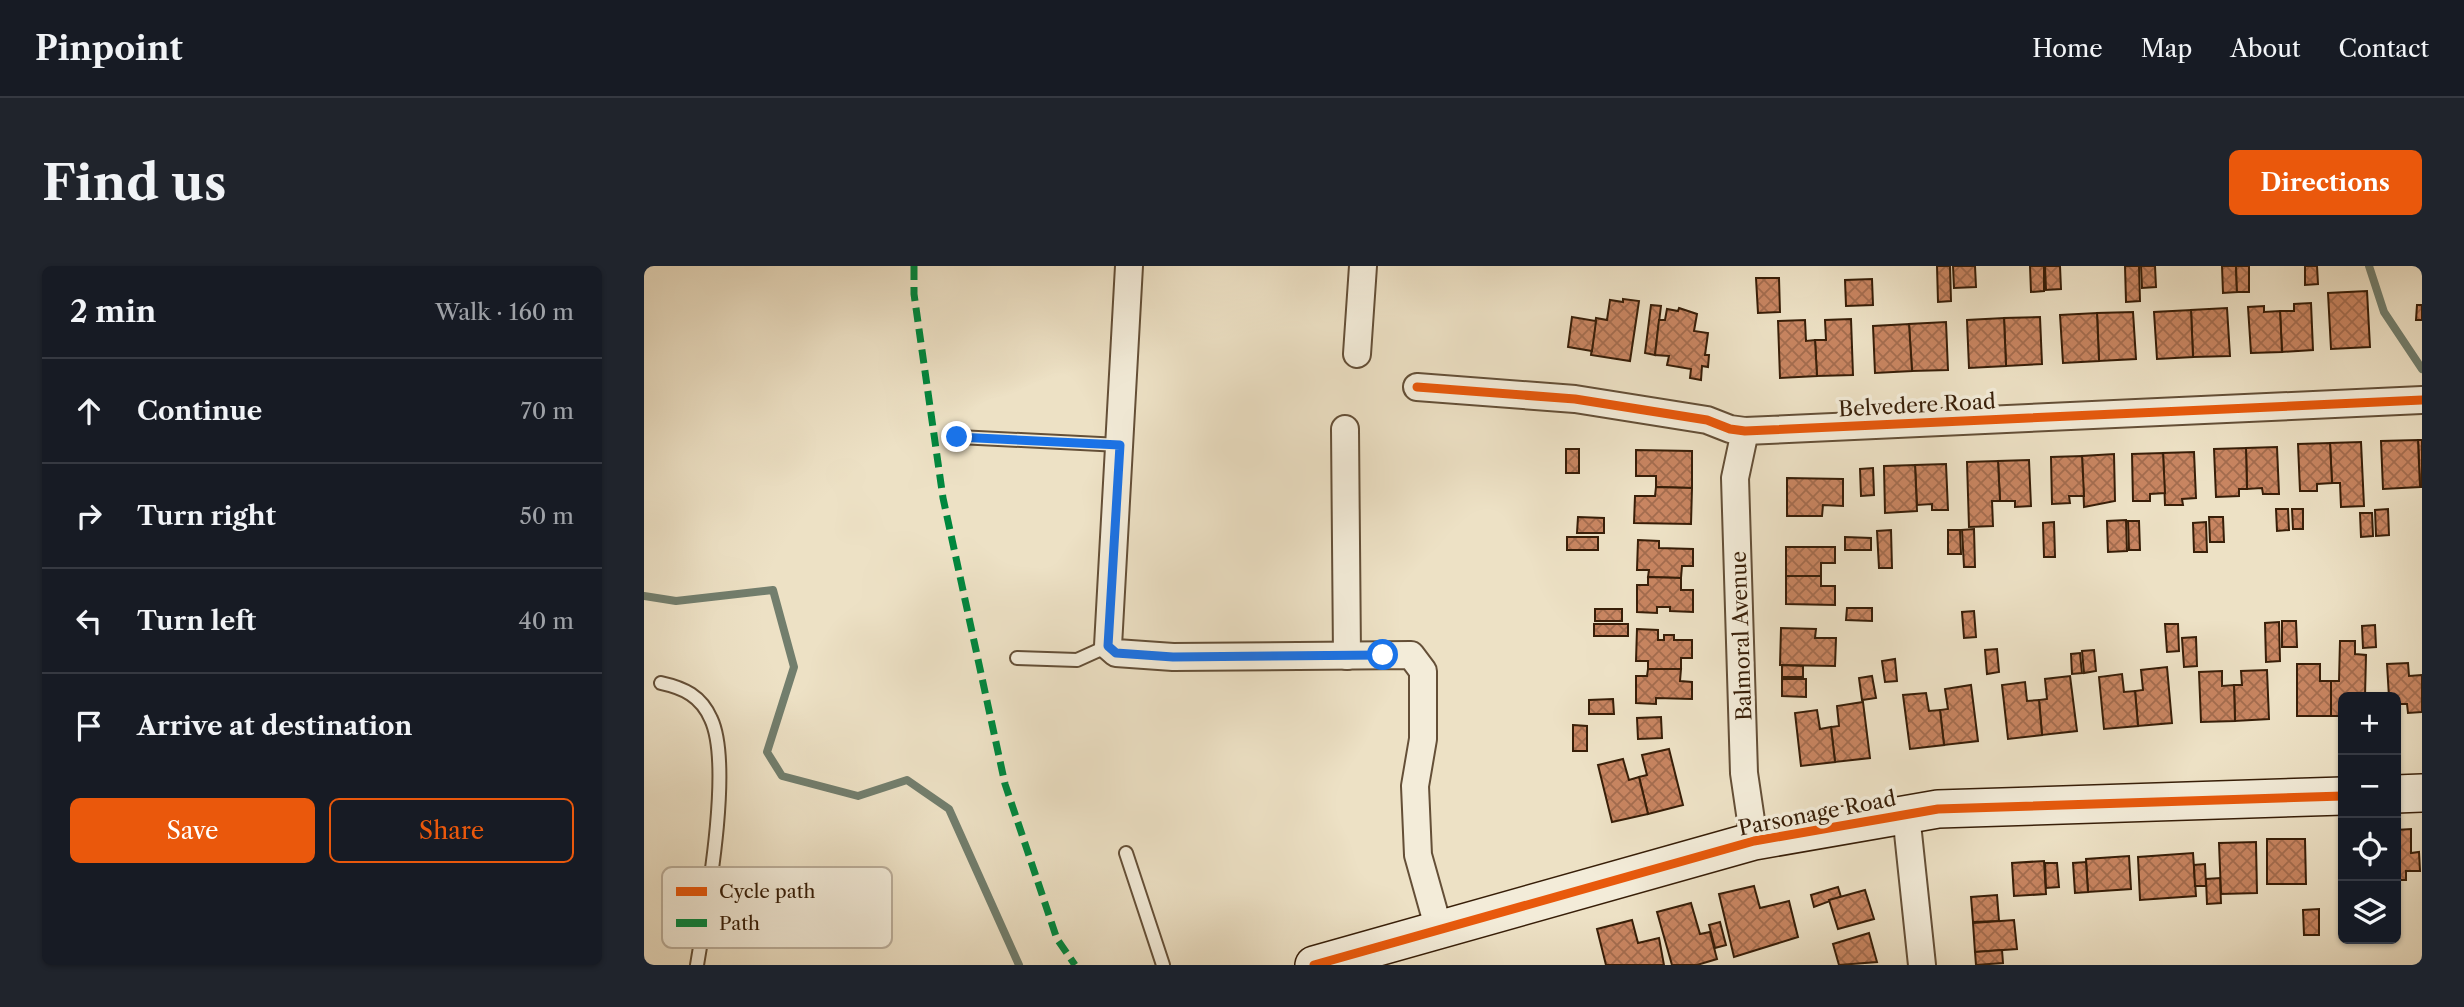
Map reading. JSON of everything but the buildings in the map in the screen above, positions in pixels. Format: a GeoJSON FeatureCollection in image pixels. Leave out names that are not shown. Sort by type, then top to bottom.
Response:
{"type":"FeatureCollection","features":[{"type":"Feature","properties":{"kind":"street"},"geometry":{"type":"LineString","coordinates":[[1129,266],[1108,646],[1116,653],[1128,655],[1411,655],[1423,671],[1423,739],[1415,786],[1418,855],[1439,930]]}},
{"type":"Feature","properties":{"kind":"street"},"geometry":{"type":"LineString","coordinates":[[1357,354],[1363,266]]}},
{"type":"Feature","properties":{"kind":"street","name":"Belvedere Road"},"geometry":{"type":"LineString","coordinates":[[1417,387],[1575,399],[1707,420],[1730,429],[1745,431],[2422,400]]}},
{"type":"Feature","properties":{"kind":"street"},"geometry":{"type":"LineString","coordinates":[[1345,429],[1347,656]]}},
{"type":"Feature","properties":{"kind":"street","name":"Balmoral Avenue"},"geometry":{"type":"LineString","coordinates":[[1745,431],[1735,478],[1744,773],[1754,841]]}},
{"type":"Feature","properties":{"kind":"street"},"geometry":{"type":"LineString","coordinates":[[2401,794],[2422,793]]}},
{"type":"Feature","properties":{"kind":"street","name":"Parsonage Road"},"geometry":{"type":"LineString","coordinates":[[1314,965],[1754,841],[1906,814],[1938,809],[2338,796]]}},
{"type":"Feature","properties":{"kind":"street"},"geometry":{"type":"LineString","coordinates":[[1906,814],[1922,965]]}},
{"type":"Feature","properties":{"kind":"lane"},"geometry":{"type":"LineString","coordinates":[[957,437],[1120,445]]}},
{"type":"Feature","properties":{"kind":"lane"},"geometry":{"type":"LineString","coordinates":[[1017,658],[1077,660],[1108,646]]}},
{"type":"Feature","properties":{"kind":"lane"},"geometry":{"type":"LineString","coordinates":[[661,683],[692,693],[703,705],[715,729],[720,792],[710,867]]}},
{"type":"Feature","properties":{"kind":"lane"},"geometry":{"type":"LineString","coordinates":[[1126,853],[1163,965]]}},
{"type":"Feature","properties":{"kind":"waterway"},"geometry":{"type":"LineString","coordinates":[[2369,266],[2384,312],[2422,369]]}},
{"type":"Feature","properties":{"kind":"waterway"},"geometry":{"type":"LineString","coordinates":[[644,596],[676,601],[773,590],[794,667],[767,752],[782,776],[858,796],[907,780],[949,809],[1019,965]]}},
{"type":"Feature","properties":{"kind":"marked path"},"geometry":{"type":"LineString","coordinates":[[914,266],[914,294],[943,498],[1005,784],[1057,939],[1075,965]]}},
{"type":"Feature","properties":{"kind":"cycle path"},"geometry":{"type":"LineString","coordinates":[[1417,387],[1575,399],[1707,420],[1730,429],[1745,431],[2422,400]]}},
{"type":"Feature","properties":{"kind":"cycle path"},"geometry":{"type":"LineString","coordinates":[[1314,965],[1754,841],[1938,809],[2338,796]]}},
{"type":"Feature","properties":{"kind":"route"},"geometry":{"type":"LineString","coordinates":[[957,437],[1120,445],[1108,646],[1116,653],[1173,657],[1383,655]]}}]}
